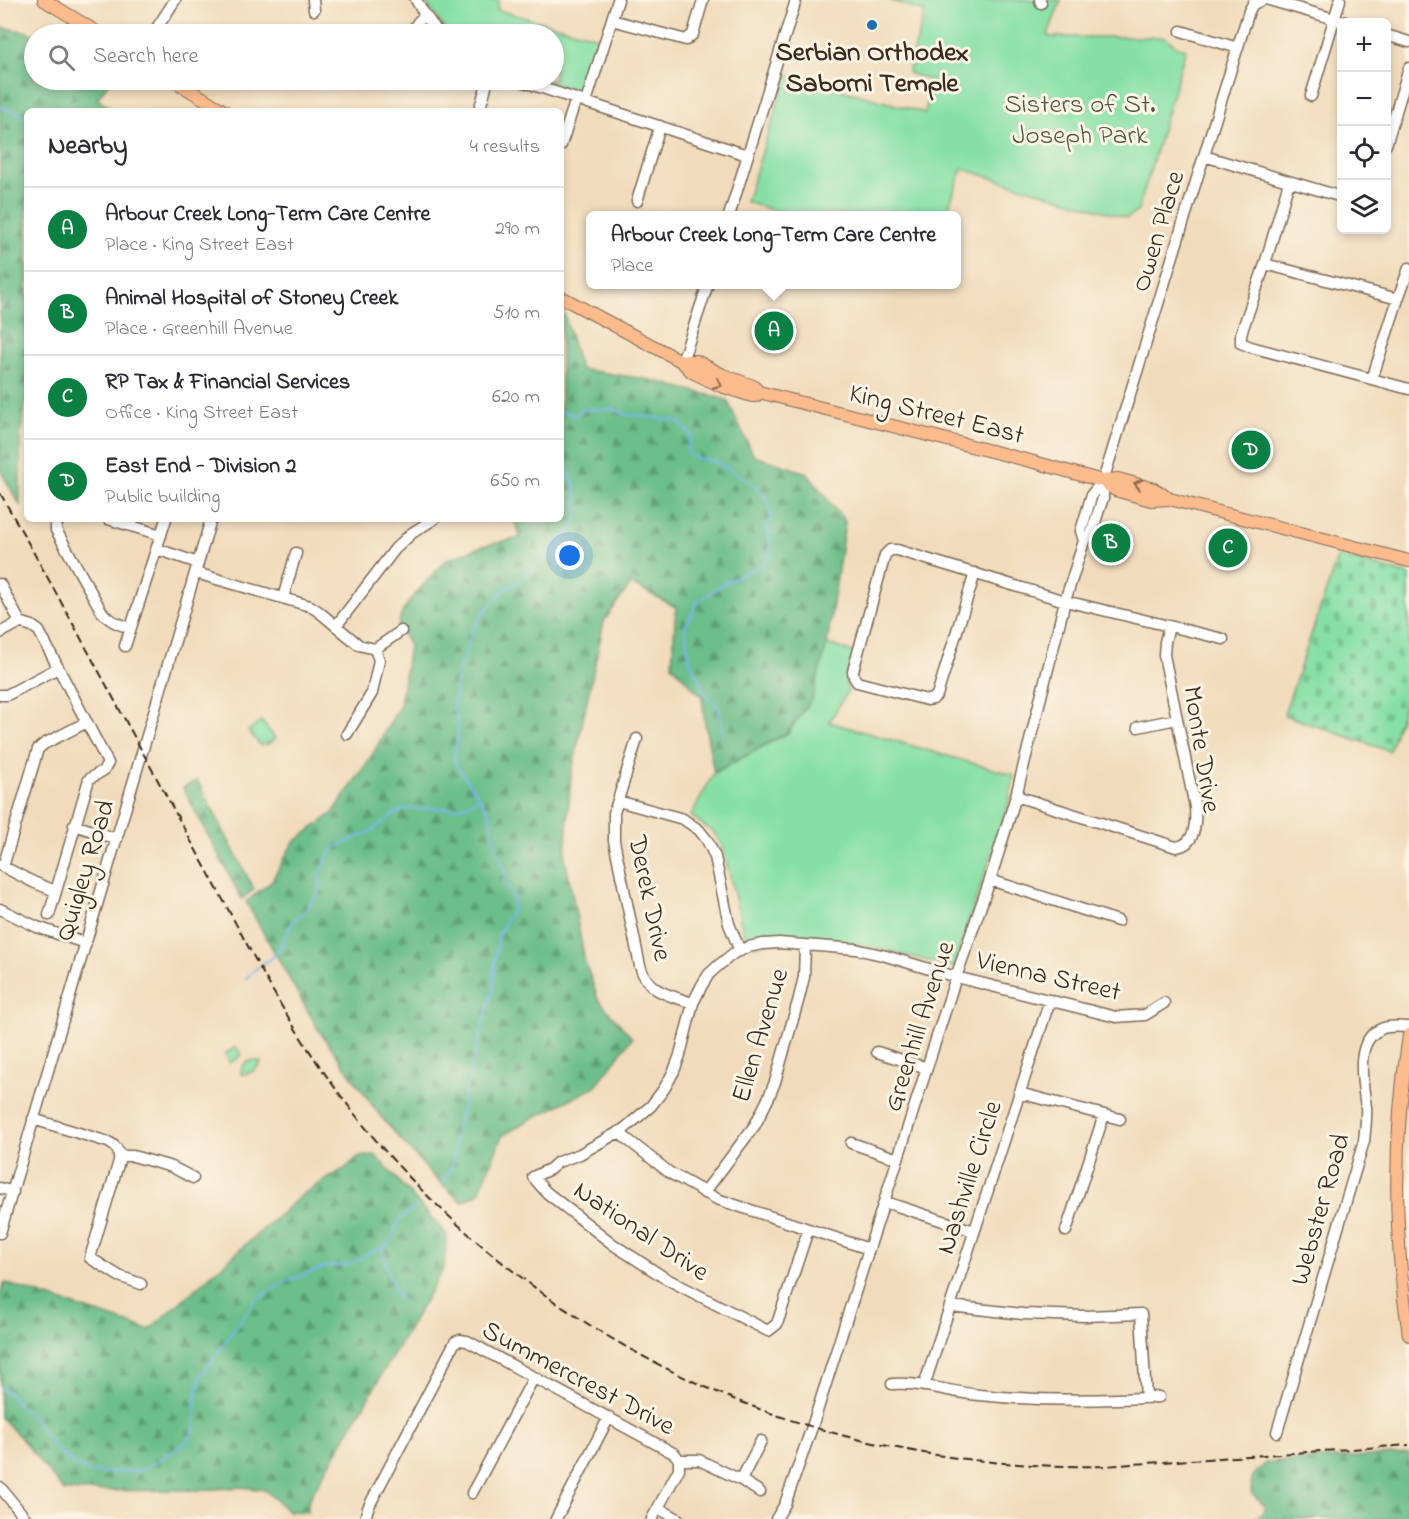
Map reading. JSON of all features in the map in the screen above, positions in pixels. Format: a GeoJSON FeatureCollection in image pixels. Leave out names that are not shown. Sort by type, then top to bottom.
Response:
{"type":"FeatureCollection","features":[{"type":"Feature","properties":{"kind":"main road"},"geometry":{"type":"LineString","coordinates":[[45,0],[84,24]]}},
{"type":"Feature","properties":{"kind":"main road"},"geometry":{"type":"LineString","coordinates":[[189,90],[219,108]]}},
{"type":"Feature","properties":{"kind":"main road","name":"King Street East"},"geometry":{"type":"LineString","coordinates":[[564,299],[681,361],[692,372],[720,386],[754,396],[759,392],[1103,481],[1118,479],[1154,489],[1170,500],[1409,561]]}},
{"type":"Feature","properties":{"kind":"main road"},"geometry":{"type":"LineString","coordinates":[[1409,1035],[1399,1113],[1396,1171],[1397,1231],[1402,1292],[1409,1335]]}},
{"type":"Feature","properties":{"kind":"street"},"geometry":{"type":"LineString","coordinates":[[159,24],[175,0]]}},
{"type":"Feature","properties":{"kind":"street"},"geometry":{"type":"LineString","coordinates":[[416,0],[432,24]]}},
{"type":"Feature","properties":{"kind":"street"},"geometry":{"type":"LineString","coordinates":[[564,138],[581,101],[618,0]]}},
{"type":"Feature","properties":{"kind":"street"},"geometry":{"type":"LineString","coordinates":[[612,21],[686,40],[693,34],[703,0]]}},
{"type":"Feature","properties":{"kind":"street"},"geometry":{"type":"LineString","coordinates":[[730,211],[796,0]]}},
{"type":"Feature","properties":{"kind":"street","name":"Owen Place"},"geometry":{"type":"LineString","coordinates":[[1103,481],[1249,11],[1253,4],[1263,0]]}},
{"type":"Feature","properties":{"kind":"street"},"geometry":{"type":"LineString","coordinates":[[1269,0],[1337,20]]}},
{"type":"Feature","properties":{"kind":"street"},"geometry":{"type":"LineString","coordinates":[[1340,0],[1340,18]]}},
{"type":"Feature","properties":{"kind":"street"},"geometry":{"type":"LineString","coordinates":[[417,24],[425,15]]}},
{"type":"Feature","properties":{"kind":"street"},"geometry":{"type":"LineString","coordinates":[[1311,96],[1337,29]]}},
{"type":"Feature","properties":{"kind":"street"},"geometry":{"type":"LineString","coordinates":[[1181,31],[1238,48]]}},
{"type":"Feature","properties":{"kind":"street"},"geometry":{"type":"LineString","coordinates":[[1391,37],[1409,42]]}},
{"type":"Feature","properties":{"kind":"street"},"geometry":{"type":"LineString","coordinates":[[1391,129],[1409,68]]}},
{"type":"Feature","properties":{"kind":"street"},"geometry":{"type":"LineString","coordinates":[[480,108],[485,90]]}},
{"type":"Feature","properties":{"kind":"street"},"geometry":{"type":"LineString","coordinates":[[548,90],[747,156]]}},
{"type":"Feature","properties":{"kind":"street"},"geometry":{"type":"LineString","coordinates":[[637,201],[660,126]]}},
{"type":"Feature","properties":{"kind":"street"},"geometry":{"type":"LineString","coordinates":[[1204,156],[1337,196]]}},
{"type":"Feature","properties":{"kind":"street"},"geometry":{"type":"LineString","coordinates":[[1289,182],[1265,264],[1241,334],[1241,343],[1251,348],[1409,389]]}},
{"type":"Feature","properties":{"kind":"street"},"geometry":{"type":"LineString","coordinates":[[1265,264],[1398,299]]}},
{"type":"Feature","properties":{"kind":"street"},"geometry":{"type":"LineString","coordinates":[[1372,379],[1409,268]]}},
{"type":"Feature","properties":{"kind":"street"},"geometry":{"type":"LineString","coordinates":[[681,361],[707,289]]}},
{"type":"Feature","properties":{"kind":"street","name":"Greenhill Avenue"},"geometry":{"type":"LineString","coordinates":[[776,1519],[785,1504],[812,1426],[956,977],[990,880],[1016,796],[1065,601],[1084,541],[1081,531],[1092,494],[1103,481]]}},
{"type":"Feature","properties":{"kind":"street"},"geometry":{"type":"LineString","coordinates":[[58,522],[57,530],[102,612],[114,622],[130,628]]}},
{"type":"Feature","properties":{"kind":"street"},"geometry":{"type":"LineString","coordinates":[[118,522],[161,535]]}},
{"type":"Feature","properties":{"kind":"street"},"geometry":{"type":"LineString","coordinates":[[125,646],[165,522]]}},
{"type":"Feature","properties":{"kind":"street","name":"Quigley Road"},"geometry":{"type":"LineString","coordinates":[[0,1233],[210,522]]}},
{"type":"Feature","properties":{"kind":"street"},"geometry":{"type":"LineString","coordinates":[[336,626],[395,549],[412,533],[419,522]]}},
{"type":"Feature","properties":{"kind":"street"},"geometry":{"type":"LineString","coordinates":[[157,549],[197,568],[310,606],[359,645],[375,649],[401,631]]}},
{"type":"Feature","properties":{"kind":"street"},"geometry":{"type":"LineString","coordinates":[[975,573],[937,695],[933,699],[927,700],[857,682],[853,671],[885,555],[890,550],[897,550],[975,573],[1065,601],[1223,639]]}},
{"type":"Feature","properties":{"kind":"street"},"geometry":{"type":"LineString","coordinates":[[284,598],[296,554]]}},
{"type":"Feature","properties":{"kind":"street"},"geometry":{"type":"LineString","coordinates":[[0,584],[20,622],[39,631],[108,763],[104,770],[89,779],[49,915]]}},
{"type":"Feature","properties":{"kind":"street"},"geometry":{"type":"LineString","coordinates":[[0,633],[20,622]]}},
{"type":"Feature","properties":{"kind":"street","name":"Monte Drive"},"geometry":{"type":"LineString","coordinates":[[1016,796],[1176,847],[1188,842],[1196,817],[1164,655],[1169,626]]}},
{"type":"Feature","properties":{"kind":"street"},"geometry":{"type":"LineString","coordinates":[[347,734],[372,693],[379,660],[375,649]]}},
{"type":"Feature","properties":{"kind":"street"},"geometry":{"type":"LineString","coordinates":[[0,695],[7,695],[58,668]]}},
{"type":"Feature","properties":{"kind":"street"},"geometry":{"type":"LineString","coordinates":[[1138,727],[1177,719]]}},
{"type":"Feature","properties":{"kind":"street"},"geometry":{"type":"LineString","coordinates":[[55,891],[2,866],[38,749],[87,722]]}},
{"type":"Feature","properties":{"kind":"street","name":"Derek Drive"},"geometry":{"type":"LineString","coordinates":[[638,739],[614,813],[614,841],[642,973],[651,986],[660,993],[693,1003]]}},
{"type":"Feature","properties":{"kind":"street"},"geometry":{"type":"LineString","coordinates":[[618,801],[683,819],[699,830],[715,857],[729,924],[740,951]]}},
{"type":"Feature","properties":{"kind":"street"},"geometry":{"type":"LineString","coordinates":[[74,825],[117,839]]}},
{"type":"Feature","properties":{"kind":"street"},"geometry":{"type":"LineString","coordinates":[[990,880],[1118,921]]}},
{"type":"Feature","properties":{"kind":"street"},"geometry":{"type":"LineString","coordinates":[[0,909],[37,927],[85,943]]}},
{"type":"Feature","properties":{"kind":"street","name":"National Drive"},"geometry":{"type":"LineString","coordinates":[[808,1230],[777,1324],[768,1331],[665,1278],[614,1245],[546,1192],[533,1177],[624,1129],[646,1111],[664,1089],[674,1071],[693,1003],[702,985],[709,974],[730,957],[748,947],[779,944],[861,950],[956,977]]}},
{"type":"Feature","properties":{"kind":"street","name":"Ellen Avenue"},"geometry":{"type":"LineString","coordinates":[[704,1192],[755,1125],[775,1082],[804,977],[805,946]]}},
{"type":"Feature","properties":{"kind":"street","name":"Vienna Street"},"geometry":{"type":"LineString","coordinates":[[956,977],[1116,1017],[1145,1015],[1164,1003]]}},
{"type":"Feature","properties":{"kind":"street"},"geometry":{"type":"LineString","coordinates":[[1019,1093],[1050,1000]]}},
{"type":"Feature","properties":{"kind":"street","name":"Webster Road"},"geometry":{"type":"LineString","coordinates":[[1277,1432],[1364,1141],[1366,1108],[1362,1060],[1365,1043],[1381,1029],[1409,1027]]}},
{"type":"Feature","properties":{"kind":"street"},"geometry":{"type":"LineString","coordinates":[[877,1052],[927,1068]]}},
{"type":"Feature","properties":{"kind":"street","name":"Nashville Circle"},"geometry":{"type":"LineString","coordinates":[[924,1386],[1019,1093],[1120,1119]]}},
{"type":"Feature","properties":{"kind":"street"},"geometry":{"type":"LineString","coordinates":[[1066,1231],[1104,1115]]}},
{"type":"Feature","properties":{"kind":"street"},"geometry":{"type":"LineString","coordinates":[[33,1119],[108,1142],[116,1147],[120,1156],[90,1258],[119,1276],[141,1284]]}},
{"type":"Feature","properties":{"kind":"street"},"geometry":{"type":"LineString","coordinates":[[618,1132],[670,1173],[724,1202],[869,1249]]}},
{"type":"Feature","properties":{"kind":"street"},"geometry":{"type":"LineString","coordinates":[[850,1143],[898,1159]]}},
{"type":"Feature","properties":{"kind":"street"},"geometry":{"type":"LineString","coordinates":[[120,1156],[133,1156],[172,1167],[193,1178]]}},
{"type":"Feature","properties":{"kind":"street"},"geometry":{"type":"LineString","coordinates":[[0,1188],[13,1192]]}},
{"type":"Feature","properties":{"kind":"street"},"geometry":{"type":"LineString","coordinates":[[885,1202],[974,1231]]}},
{"type":"Feature","properties":{"kind":"street"},"geometry":{"type":"LineString","coordinates":[[950,1306],[1023,1314],[1085,1316],[1141,1314],[1146,1398]]}},
{"type":"Feature","properties":{"kind":"street","name":"Summercrest Drive"},"geometry":{"type":"LineString","coordinates":[[364,1519],[455,1342],[460,1340],[467,1341],[675,1454],[679,1460],[679,1469],[652,1519]]}},
{"type":"Feature","properties":{"kind":"street"},"geometry":{"type":"LineString","coordinates":[[472,1493],[534,1377]]}},
{"type":"Feature","properties":{"kind":"street"},"geometry":{"type":"LineString","coordinates":[[892,1384],[909,1384],[977,1395],[1037,1400],[1098,1401],[1159,1398]]}},
{"type":"Feature","properties":{"kind":"street"},"geometry":{"type":"LineString","coordinates":[[556,1519],[609,1417]]}},
{"type":"Feature","properties":{"kind":"street"},"geometry":{"type":"LineString","coordinates":[[741,1480],[761,1441]]}},
{"type":"Feature","properties":{"kind":"street"},"geometry":{"type":"LineString","coordinates":[[679,1460],[699,1460],[741,1480],[760,1492]]}},
{"type":"Feature","properties":{"kind":"street"},"geometry":{"type":"LineString","coordinates":[[0,1487],[26,1519]]}},
{"type":"Feature","properties":{"kind":"street"},"geometry":{"type":"LineString","coordinates":[[658,1508],[678,1519]]}},
{"type":"Feature","properties":{"kind":"green space"},"geometry":{"type":"Polygon","coordinates":[[[424,0],[499,0],[497,10],[549,24],[441,24],[424,0]]]}},
{"type":"Feature","properties":{"kind":"green space","name":"Sisters of St. Joseph Park"},"geometry":{"type":"Polygon","coordinates":[[[889,0],[1061,0],[1048,34],[1050,37],[1166,37],[1175,46],[1186,49],[1138,211],[1127,218],[962,169],[947,211],[776,211],[746,202],[787,75],[925,113],[932,81],[908,73],[925,12],[889,0]]]}},
{"type":"Feature","properties":{"kind":"green space"},"geometry":{"type":"Polygon","coordinates":[[[0,27],[24,31],[24,90],[104,90],[97,99],[110,108],[24,108],[24,411],[20,436],[20,505],[0,470],[0,27]]]}},
{"type":"Feature","properties":{"kind":"green space"},"geometry":{"type":"Polygon","coordinates":[[[564,28],[598,37],[580,92],[564,87],[564,28]]]}},
{"type":"Feature","properties":{"kind":"green space"},"geometry":{"type":"Polygon","coordinates":[[[564,314],[580,369],[651,380],[727,400],[754,456],[807,473],[845,522],[827,644],[812,699],[787,733],[714,773],[702,697],[672,665],[676,607],[631,584],[604,621],[571,776],[565,857],[585,962],[598,999],[632,1038],[595,1087],[502,1136],[479,1193],[462,1202],[434,1177],[381,1117],[318,1029],[246,902],[271,882],[293,843],[333,813],[371,757],[400,705],[409,645],[398,626],[402,612],[411,599],[446,560],[486,545],[520,538],[515,522],[564,522],[564,314]]]}},
{"type":"Feature","properties":{"kind":"green space"},"geometry":{"type":"Polygon","coordinates":[[[1338,556],[1409,575],[1409,691],[1389,751],[1284,715],[1338,556]]]}},
{"type":"Feature","properties":{"kind":"green space"},"geometry":{"type":"Polygon","coordinates":[[[827,644],[856,653],[852,671],[845,682],[848,691],[829,722],[1014,775],[1009,803],[953,967],[864,945],[770,942],[752,946],[745,939],[723,848],[714,833],[691,816],[714,773],[788,733],[812,699],[827,644]]]}},
{"type":"Feature","properties":{"kind":"green space"},"geometry":{"type":"Polygon","coordinates":[[[261,721],[275,738],[267,745],[265,743],[261,746],[248,731],[261,721]]]}},
{"type":"Feature","properties":{"kind":"green space"},"geometry":{"type":"Polygon","coordinates":[[[197,780],[254,889],[242,899],[183,788],[197,780]]]}},
{"type":"Feature","properties":{"kind":"green space"},"geometry":{"type":"Polygon","coordinates":[[[236,1047],[242,1055],[230,1063],[225,1054],[236,1047]]]}},
{"type":"Feature","properties":{"kind":"green space"},"geometry":{"type":"Polygon","coordinates":[[[253,1060],[261,1062],[253,1071],[241,1074],[245,1063],[253,1060]]]}},
{"type":"Feature","properties":{"kind":"green space"},"geometry":{"type":"Polygon","coordinates":[[[375,1155],[447,1235],[444,1268],[308,1501],[308,1512],[288,1511],[265,1490],[241,1487],[200,1490],[64,1491],[20,1437],[0,1417],[0,1294],[5,1283],[149,1330],[304,1193],[347,1167],[358,1157],[375,1155]]]}},
{"type":"Feature","properties":{"kind":"green space"},"geometry":{"type":"Polygon","coordinates":[[[1409,1454],[1409,1519],[1254,1519],[1262,1514],[1265,1507],[1252,1493],[1251,1478],[1267,1462],[1409,1454]]]}},
{"type":"Feature","properties":{"kind":"waterway"},"geometry":{"type":"LineString","coordinates":[[0,107],[24,115]]}},
{"type":"Feature","properties":{"kind":"waterway"},"geometry":{"type":"LineString","coordinates":[[564,412],[574,416],[588,409],[613,408],[626,415],[679,422],[691,436],[687,450],[689,455],[720,464],[756,487],[766,498],[771,514],[767,526],[770,556],[766,563],[726,582],[698,602],[685,627],[692,666],[705,695],[719,709],[722,734]]}},
{"type":"Feature","properties":{"kind":"waterway"},"geometry":{"type":"LineString","coordinates":[[444,1182],[452,1167],[455,1139],[472,1064],[493,990],[500,931],[513,908],[513,894],[505,885],[503,864],[493,839],[490,815],[455,764],[454,755],[458,737],[457,720],[453,708],[456,679],[473,629],[483,613],[506,588],[517,583],[574,527],[578,513],[575,486],[564,462]]}},
{"type":"Feature","properties":{"kind":"waterway"},"geometry":{"type":"LineString","coordinates":[[263,963],[270,960],[280,948],[293,921],[307,909],[322,888],[318,872],[323,868],[332,850],[370,832],[405,809],[457,808],[479,797]]}},
{"type":"Feature","properties":{"kind":"waterway"},"geometry":{"type":"LineString","coordinates":[[245,979],[259,966]]}},
{"type":"Feature","properties":{"kind":"waterway"},"geometry":{"type":"LineString","coordinates":[[0,1388],[8,1392],[20,1407],[35,1419],[51,1444],[72,1463],[91,1473],[141,1471],[187,1442],[195,1429],[195,1401],[201,1376],[255,1300],[287,1281],[326,1267],[349,1265],[383,1248],[391,1240],[399,1220],[417,1206]]}},
{"type":"Feature","properties":{"kind":"waterway"},"geometry":{"type":"LineString","coordinates":[[383,1248],[391,1281],[398,1297],[402,1300]]}},
{"type":"Feature","properties":{"kind":"railway"},"geometry":{"type":"LineString","coordinates":[[0,493],[263,974],[319,1065],[370,1133],[412,1180],[472,1237],[540,1292],[612,1339],[688,1379],[766,1411],[847,1437],[931,1454],[1017,1464],[1104,1466],[1409,1445]]}},
{"type":"Feature","properties":{"kind":"place","name":"Serbian Orthodex Saborni Temple"},"geometry":{"type":"Point","coordinates":[872,25]}},
{"type":"Feature","properties":{"kind":"place","name":"Arbour Creek Long-Term Care Centre"},"geometry":{"type":"Point","coordinates":[774,331]}},
{"type":"Feature","properties":{"kind":"place","name":"East End - Division 2"},"geometry":{"type":"Point","coordinates":[1251,450]}},
{"type":"Feature","properties":{"kind":"place","name":"Animal Hospital of Stoney Creek"},"geometry":{"type":"Point","coordinates":[1111,543]}},
{"type":"Feature","properties":{"kind":"place","name":"RP Tax & Financial Services"},"geometry":{"type":"Point","coordinates":[1228,548]}}]}
